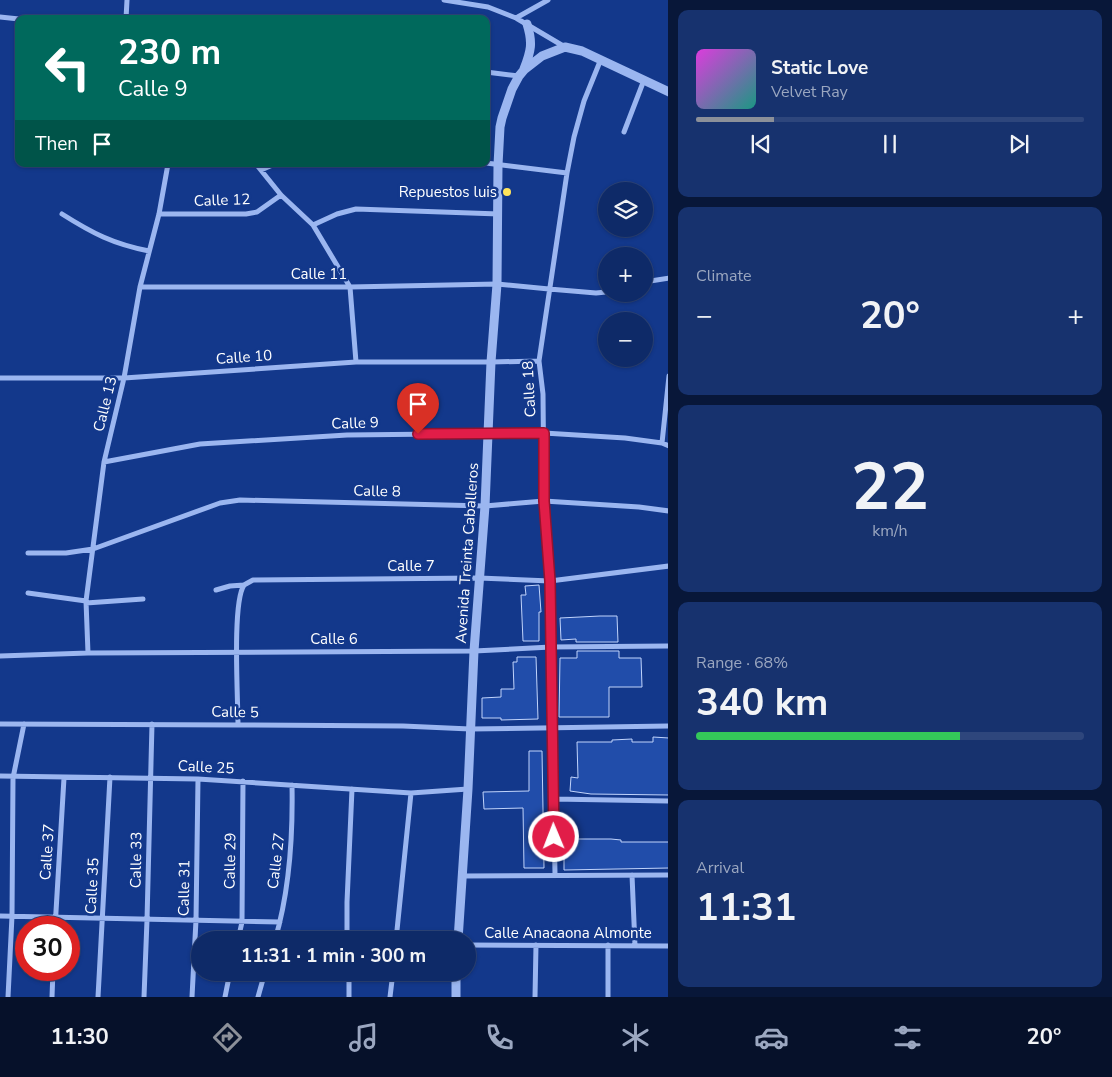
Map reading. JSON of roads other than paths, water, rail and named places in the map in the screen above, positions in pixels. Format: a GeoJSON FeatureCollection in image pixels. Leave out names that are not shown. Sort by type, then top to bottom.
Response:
{"type":"FeatureCollection","features":[{"type":"Feature","properties":{"kind":"street"},"geometry":{"type":"LineString","coordinates":[[126,15],[127,0]]}},
{"type":"Feature","properties":{"kind":"street"},"geometry":{"type":"LineString","coordinates":[[444,0],[464,1],[488,7],[516,18],[565,47]]}},
{"type":"Feature","properties":{"kind":"street"},"geometry":{"type":"LineString","coordinates":[[516,18],[548,0]]}},
{"type":"Feature","properties":{"kind":"street"},"geometry":{"type":"LineString","coordinates":[[0,17],[15,19]]}},
{"type":"Feature","properties":{"kind":"street","name":"Avenida Treinta Caballeros"},"geometry":{"type":"LineString","coordinates":[[459,931],[497,284],[500,127],[502,118],[530,54],[531,36],[526,24]]}},
{"type":"Feature","properties":{"kind":"street"},"geometry":{"type":"LineString","coordinates":[[490,72],[521,73],[542,56],[565,47],[573,47],[668,92]]}},
{"type":"Feature","properties":{"kind":"street","name":"Calle 18"},"geometry":{"type":"LineString","coordinates":[[554,874],[550,581],[544,501],[543,394],[539,360],[574,137],[584,102],[601,59]]}},
{"type":"Feature","properties":{"kind":"street"},"geometry":{"type":"LineString","coordinates":[[624,132],[644,80]]}},
{"type":"Feature","properties":{"kind":"street"},"geometry":{"type":"LineString","coordinates":[[490,164],[567,173]]}},
{"type":"Feature","properties":{"kind":"street","name":"Calle 13"},"geometry":{"type":"LineString","coordinates":[[88,653],[86,602],[104,462],[124,378],[140,287],[159,214],[167,167]]}},
{"type":"Feature","properties":{"kind":"street"},"geometry":{"type":"LineString","coordinates":[[258,167],[281,195],[313,225],[350,287],[356,362]]}},
{"type":"Feature","properties":{"kind":"street"},"geometry":{"type":"LineString","coordinates":[[261,170],[268,167]]}},
{"type":"Feature","properties":{"kind":"street","name":"Calle 12"},"geometry":{"type":"LineString","coordinates":[[159,214],[246,214],[257,212],[281,195]]}},
{"type":"Feature","properties":{"kind":"street"},"geometry":{"type":"LineString","coordinates":[[313,225],[337,214],[356,209],[499,214]]}},
{"type":"Feature","properties":{"kind":"street"},"geometry":{"type":"LineString","coordinates":[[62,214],[110,241],[149,251]]}},
{"type":"Feature","properties":{"kind":"street"},"geometry":{"type":"LineString","coordinates":[[653,280],[668,278]]}},
{"type":"Feature","properties":{"kind":"street","name":"Calle 11"},"geometry":{"type":"LineString","coordinates":[[140,287],[350,287],[497,284],[598,293]]}},
{"type":"Feature","properties":{"kind":"street","name":"Calle 10"},"geometry":{"type":"LineString","coordinates":[[0,378],[124,378],[356,362],[539,360]]}},
{"type":"Feature","properties":{"kind":"street"},"geometry":{"type":"LineString","coordinates":[[662,443],[668,376]]}},
{"type":"Feature","properties":{"kind":"street","name":"Calle 9"},"geometry":{"type":"LineString","coordinates":[[104,462],[200,444],[347,435],[544,433],[625,438],[662,443],[668,446]]}},
{"type":"Feature","properties":{"kind":"street","name":"Calle 8"},"geometry":{"type":"LineString","coordinates":[[28,553],[66,553],[92,549],[230,501],[485,506],[544,501],[639,507],[668,511]]}},
{"type":"Feature","properties":{"kind":"street","name":"Calle 7"},"geometry":{"type":"LineString","coordinates":[[216,590],[244,585],[253,580],[479,578],[550,581],[668,566]]}},
{"type":"Feature","properties":{"kind":"street"},"geometry":{"type":"LineString","coordinates":[[238,725],[237,652],[239,593],[244,585]]}},
{"type":"Feature","properties":{"kind":"street"},"geometry":{"type":"LineString","coordinates":[[28,593],[86,602],[143,599]]}},
{"type":"Feature","properties":{"kind":"street","name":"Calle 6"},"geometry":{"type":"LineString","coordinates":[[0,656],[88,653],[474,651],[551,647],[668,646]]}},
{"type":"Feature","properties":{"kind":"street","name":"Calle 5"},"geometry":{"type":"LineString","coordinates":[[0,724],[403,726],[470,729],[668,726]]}},
{"type":"Feature","properties":{"kind":"street"},"geometry":{"type":"LineString","coordinates":[[8,997],[12,916],[13,778],[24,724]]}},
{"type":"Feature","properties":{"kind":"street","name":"Calle 33"},"geometry":{"type":"LineString","coordinates":[[144,997],[148,920],[152,724]]}},
{"type":"Feature","properties":{"kind":"street","name":"Calle 25"},"geometry":{"type":"LineString","coordinates":[[0,776],[13,778],[151,777],[198,779],[292,784],[411,794],[468,789]]}},
{"type":"Feature","properties":{"kind":"street","name":"Calle 35"},"geometry":{"type":"LineString","coordinates":[[98,997],[110,777]]}},
{"type":"Feature","properties":{"kind":"street","name":"Calle 37"},"geometry":{"type":"LineString","coordinates":[[55,916],[64,778]]}},
{"type":"Feature","properties":{"kind":"street","name":"Calle 31"},"geometry":{"type":"LineString","coordinates":[[192,997],[196,920],[198,779]]}},
{"type":"Feature","properties":{"kind":"street","name":"Calle 29"},"geometry":{"type":"LineString","coordinates":[[240,931],[242,922],[243,782]]}},
{"type":"Feature","properties":{"kind":"street","name":"Calle 27"},"geometry":{"type":"LineString","coordinates":[[278,931],[292,850],[292,784]]}},
{"type":"Feature","properties":{"kind":"street"},"geometry":{"type":"LineString","coordinates":[[347,931],[352,789]]}},
{"type":"Feature","properties":{"kind":"street"},"geometry":{"type":"LineString","coordinates":[[397,931],[411,794]]}},
{"type":"Feature","properties":{"kind":"street"},"geometry":{"type":"LineString","coordinates":[[553,799],[668,801]]}},
{"type":"Feature","properties":{"kind":"street"},"geometry":{"type":"LineString","coordinates":[[463,876],[554,874],[668,875]]}},
{"type":"Feature","properties":{"kind":"street"},"geometry":{"type":"LineString","coordinates":[[632,875],[635,946]]}},
{"type":"Feature","properties":{"kind":"street"},"geometry":{"type":"LineString","coordinates":[[0,916],[15,916]]}},
{"type":"Feature","properties":{"kind":"street"},"geometry":{"type":"LineString","coordinates":[[80,918],[280,922]]}},
{"type":"Feature","properties":{"kind":"street","name":"Calle Anacaona Almonte"},"geometry":{"type":"LineString","coordinates":[[476,945],[668,946]]}},
{"type":"Feature","properties":{"kind":"street"},"geometry":{"type":"LineString","coordinates":[[534,997],[536,945]]}},
{"type":"Feature","properties":{"kind":"street"},"geometry":{"type":"LineString","coordinates":[[608,946],[608,997]]}},
{"type":"Feature","properties":{"kind":"street"},"geometry":{"type":"LineString","coordinates":[[52,997],[53,981]]}},
{"type":"Feature","properties":{"kind":"street"},"geometry":{"type":"LineString","coordinates":[[225,997],[228,981]]}},
{"type":"Feature","properties":{"kind":"street"},"geometry":{"type":"LineString","coordinates":[[258,997],[262,981]]}},
{"type":"Feature","properties":{"kind":"street"},"geometry":{"type":"LineString","coordinates":[[348,981],[349,997]]}},
{"type":"Feature","properties":{"kind":"street"},"geometry":{"type":"LineString","coordinates":[[390,997],[392,981]]}},
{"type":"Feature","properties":{"kind":"street"},"geometry":{"type":"LineString","coordinates":[[456,981],[456,997]]}},
{"type":"Feature","properties":{"kind":"place","name":"Repuestos luis"},"geometry":{"type":"Point","coordinates":[507,192]}}]}
